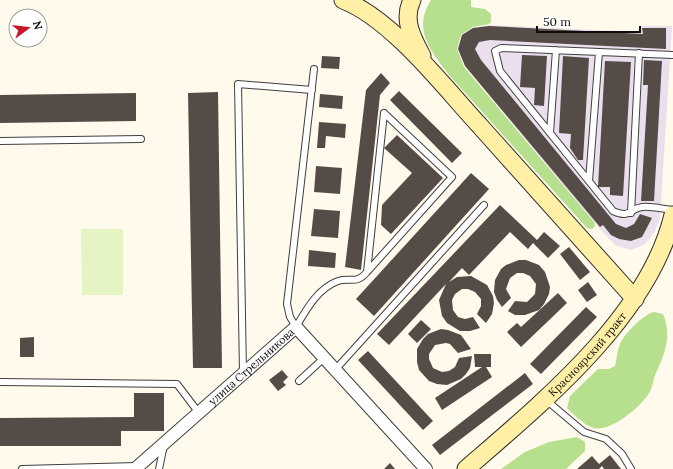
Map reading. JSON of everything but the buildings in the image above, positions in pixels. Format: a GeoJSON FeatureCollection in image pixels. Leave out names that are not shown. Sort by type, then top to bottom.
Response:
{"type":"FeatureCollection","features":[{"type":"Feature","properties":{"kind":"main road"},"geometry":{"type":"LineString","coordinates":[[343,0],[379,20],[428,69],[636,299]]}},
{"type":"Feature","properties":{"kind":"main road"},"geometry":{"type":"LineString","coordinates":[[412,0],[408,14],[410,31],[428,69]]}},
{"type":"Feature","properties":{"kind":"main road","name":"Красноярский тракт"},"geometry":{"type":"LineString","coordinates":[[466,469],[544,399],[605,336],[636,299],[658,258],[669,231],[673,215]]}},
{"type":"Feature","properties":{"kind":"street","name":"улица Стрельникова"},"geometry":{"type":"LineString","coordinates":[[136,468],[296,327],[426,469]]}},
{"type":"Feature","properties":{"kind":"lane"},"geometry":{"type":"LineString","coordinates":[[673,55],[501,48],[494,51],[500,71],[613,210],[620,214],[631,213],[642,207],[673,210]]}},
{"type":"Feature","properties":{"kind":"lane"},"geometry":{"type":"LineString","coordinates":[[550,133],[556,50]]}},
{"type":"Feature","properties":{"kind":"lane"},"geometry":{"type":"LineString","coordinates":[[589,182],[599,52]]}},
{"type":"Feature","properties":{"kind":"lane"},"geometry":{"type":"LineString","coordinates":[[631,213],[639,53]]}},
{"type":"Feature","properties":{"kind":"lane"},"geometry":{"type":"LineString","coordinates":[[296,327],[290,316],[287,304],[314,69]]}},
{"type":"Feature","properties":{"kind":"lane"},"geometry":{"type":"LineString","coordinates":[[243,374],[238,84],[312,90]]}},
{"type":"Feature","properties":{"kind":"lane"},"geometry":{"type":"LineString","coordinates":[[296,327],[309,305],[325,289],[339,280],[352,281],[361,279],[452,177],[384,113],[367,272]]}},
{"type":"Feature","properties":{"kind":"lane"},"geometry":{"type":"LineString","coordinates":[[0,141],[140,139]]}},
{"type":"Feature","properties":{"kind":"lane"},"geometry":{"type":"LineString","coordinates":[[335,370],[484,205]]}},
{"type":"Feature","properties":{"kind":"lane"},"geometry":{"type":"LineString","coordinates":[[299,381],[324,358]]}},
{"type":"Feature","properties":{"kind":"lane"},"geometry":{"type":"LineString","coordinates":[[0,382],[177,384],[199,413]]}},
{"type":"Feature","properties":{"kind":"lane"},"geometry":{"type":"LineString","coordinates":[[544,399],[584,432],[606,439],[622,454],[631,469]]}},
{"type":"Feature","properties":{"kind":"lane"},"geometry":{"type":"LineString","coordinates":[[159,469],[164,443]]}},
{"type":"Feature","properties":{"kind":"lane"},"geometry":{"type":"LineString","coordinates":[[22,469],[136,468]]}},
{"type":"Feature","properties":{"kind":"shaded area"},"geometry":{"type":"Polygon","coordinates":[[[489,25],[641,32],[641,26],[672,26],[660,219],[654,233],[645,244],[631,250],[615,245],[599,228],[465,66],[458,49],[462,35],[473,28],[489,25]]]}},
{"type":"Feature","properties":{"kind":"green space"},"geometry":{"type":"Polygon","coordinates":[[[431,0],[471,0],[471,7],[485,9],[491,14],[491,22],[489,24],[473,27],[461,35],[457,49],[464,67],[594,222],[595,226],[592,229],[587,228],[449,75],[430,49],[426,40],[423,21],[431,0]]]}},
{"type":"Feature","properties":{"kind":"green space"},"geometry":{"type":"Polygon","coordinates":[[[81,229],[123,229],[123,295],[82,295],[81,229]]]}},
{"type":"Feature","properties":{"kind":"green space"},"geometry":{"type":"Polygon","coordinates":[[[654,312],[663,314],[666,322],[667,337],[665,352],[649,393],[632,412],[615,423],[606,427],[591,427],[567,408],[570,396],[598,369],[609,369],[615,366],[622,340],[640,320],[654,312]]]}},
{"type":"Feature","properties":{"kind":"green space"},"geometry":{"type":"Polygon","coordinates":[[[577,437],[585,442],[585,451],[566,469],[501,469],[525,452],[549,442],[577,437]]]}}]}
